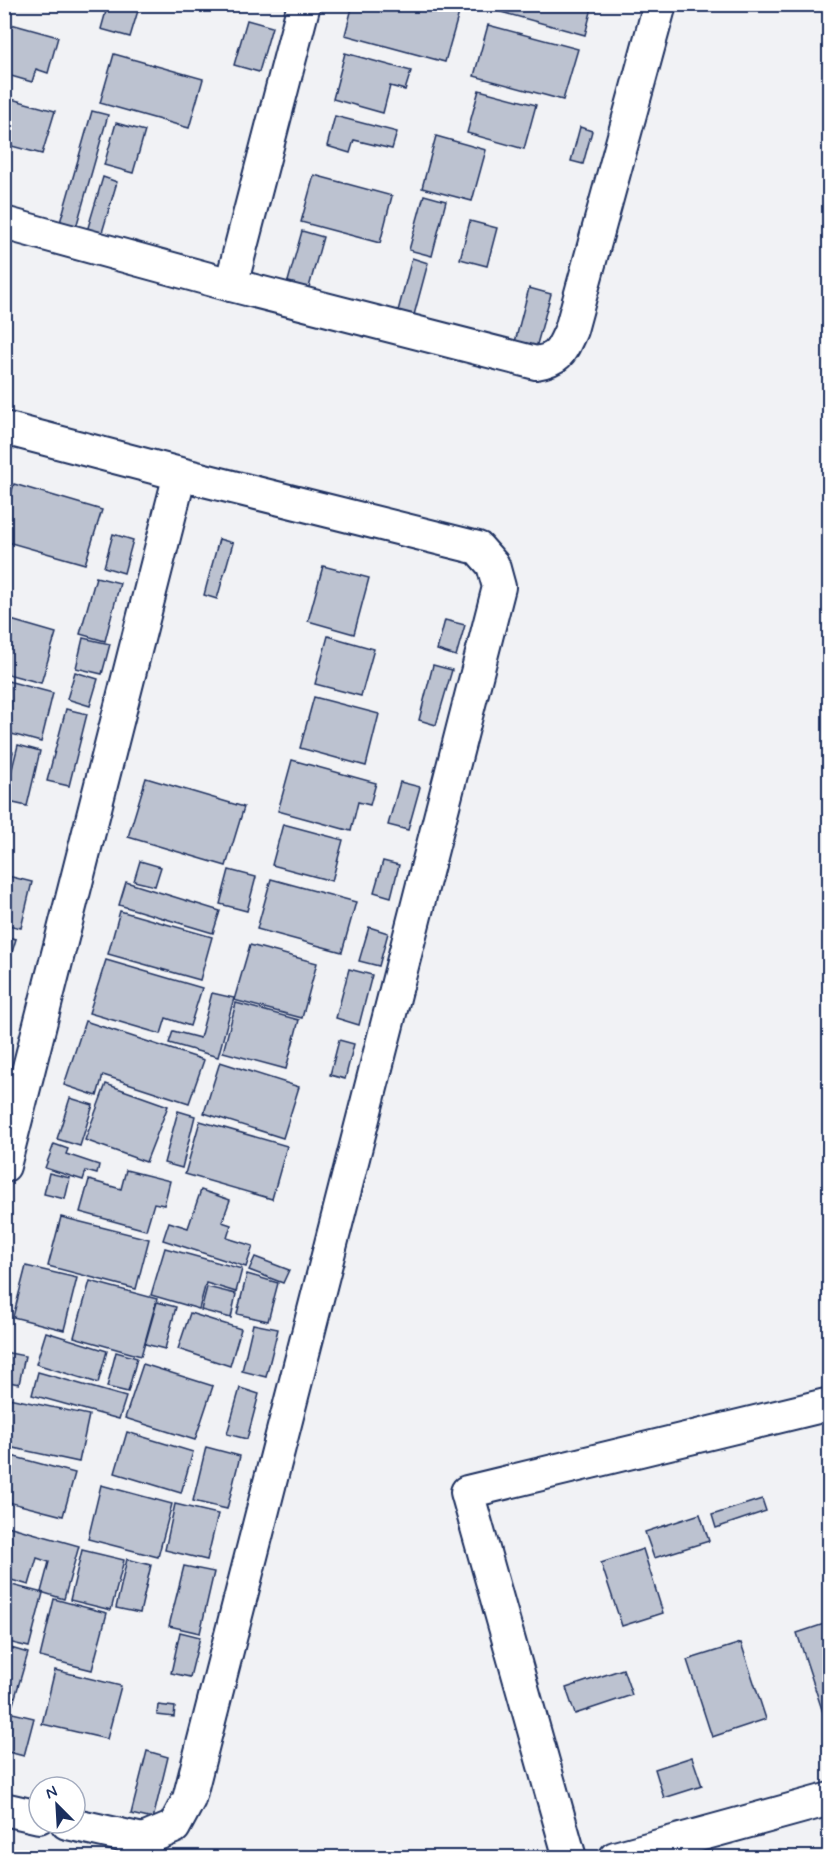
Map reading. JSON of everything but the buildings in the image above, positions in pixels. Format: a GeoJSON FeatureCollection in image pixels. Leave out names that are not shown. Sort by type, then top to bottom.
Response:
{"type":"FeatureCollection","features":[{"type":"Feature","properties":{"kind":"street"},"geometry":{"type":"LineString","coordinates":[[231,285],[304,4]]}},
{"type":"Feature","properties":{"kind":"street"},"geometry":{"type":"LineString","coordinates":[[4,223],[231,285],[536,363],[548,361],[559,356],[571,330],[660,4]]}},
{"type":"Feature","properties":{"kind":"street"},"geometry":{"type":"LineString","coordinates":[[4,428],[478,548],[493,565],[498,587],[189,1798],[174,1827],[143,1840],[87,1827]]}},
{"type":"Feature","properties":{"kind":"street"},"geometry":{"type":"LineString","coordinates":[[4,1166],[180,474]]}},
{"type":"Feature","properties":{"kind":"street"},"geometry":{"type":"LineString","coordinates":[[570,1857],[467,1492],[830,1404]]}},
{"type":"Feature","properties":{"kind":"street"},"geometry":{"type":"LineString","coordinates":[[615,1857],[830,1799]]}},
{"type":"Feature","properties":{"kind":"street"},"geometry":{"type":"LineString","coordinates":[[4,1809],[27,1814]]}}]}
